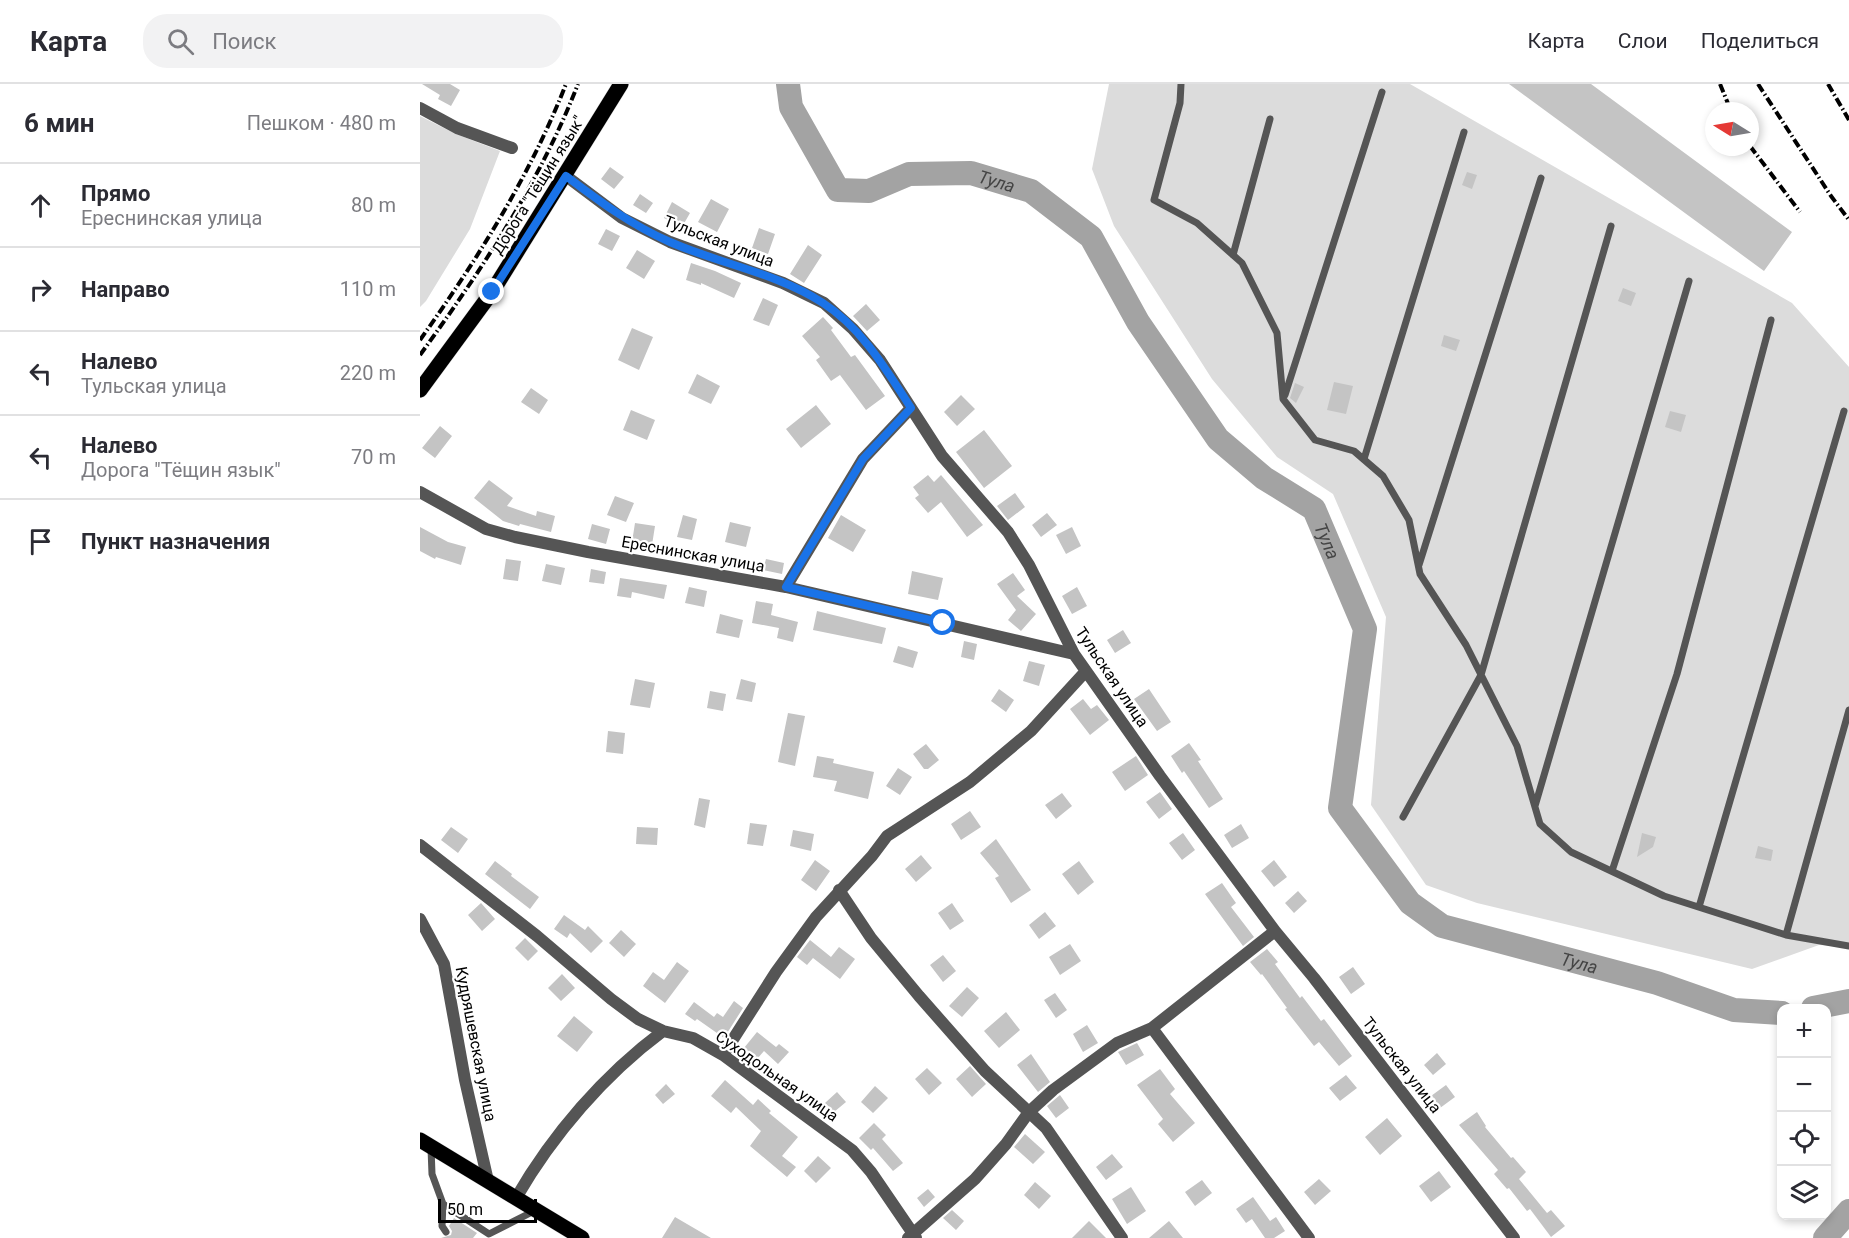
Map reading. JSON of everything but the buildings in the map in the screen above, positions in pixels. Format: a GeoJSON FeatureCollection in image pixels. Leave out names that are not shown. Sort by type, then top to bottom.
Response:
{"type":"FeatureCollection","features":[{"type":"Feature","properties":{"kind":"main road","name":"Дорога \"Тёщин язык\""},"geometry":{"type":"LineString","coordinates":[[420,390],[492,292],[621,84]]}},
{"type":"Feature","properties":{"kind":"main road"},"geometry":{"type":"LineString","coordinates":[[425,1142],[582,1238]]}},
{"type":"Feature","properties":{"kind":"street"},"geometry":{"type":"LineString","coordinates":[[420,108],[457,128],[512,148]]}},
{"type":"Feature","properties":{"kind":"street","name":"Тульская улица"},"geometry":{"type":"LineString","coordinates":[[566,176],[622,218],[670,242],[783,283],[824,303],[853,328],[879,360],[942,456],[1008,532],[1029,565],[1074,654],[1160,776],[1275,931],[1314,978],[1514,1238]]}},
{"type":"Feature","properties":{"kind":"street"},"geometry":{"type":"LineString","coordinates":[[786,587],[863,459],[911,408]]}},
{"type":"Feature","properties":{"kind":"street","name":"Ереснинская улица"},"geometry":{"type":"LineString","coordinates":[[420,492],[486,529],[505,534],[588,552],[786,587],[1074,654]]}},
{"type":"Feature","properties":{"kind":"street"},"geometry":{"type":"LineString","coordinates":[[723,1056],[776,972],[816,917],[872,856],[887,836],[962,788],[988,767],[1031,730],[1086,671]]}},
{"type":"Feature","properties":{"kind":"street","name":"Суходольная улица"},"geometry":{"type":"LineString","coordinates":[[420,845],[537,936],[638,1019],[663,1031],[693,1038],[723,1056],[852,1150],[871,1172],[912,1237]]}},
{"type":"Feature","properties":{"kind":"street"},"geometry":{"type":"LineString","coordinates":[[839,890],[871,938],[919,996],[985,1071],[1046,1128],[1122,1238]]}},
{"type":"Feature","properties":{"kind":"street","name":"Кудряшевская улица"},"geometry":{"type":"LineString","coordinates":[[420,919],[444,964],[465,1080],[488,1181]]}},
{"type":"Feature","properties":{"kind":"street"},"geometry":{"type":"LineString","coordinates":[[912,1237],[975,1179],[1006,1144],[1029,1112],[1074,1073],[1117,1043],[1152,1028],[1275,931]]}},
{"type":"Feature","properties":{"kind":"street"},"geometry":{"type":"LineString","coordinates":[[1152,1028],[1309,1238]]}},
{"type":"Feature","properties":{"kind":"street"},"geometry":{"type":"LineString","coordinates":[[516,1198],[535,1165],[599,1088],[635,1052],[663,1031]]}},
{"type":"Feature","properties":{"kind":"lane"},"geometry":{"type":"LineString","coordinates":[[1181,84],[1180,104],[1154,200],[1197,223],[1242,263],[1277,333],[1283,399],[1315,440],[1354,451],[1383,476],[1408,520],[1420,574],[1466,645],[1517,746],[1540,824],[1571,852],[1664,896],[1786,935],[1849,946]]}},
{"type":"Feature","properties":{"kind":"lane"},"geometry":{"type":"LineString","coordinates":[[1283,399],[1382,92]]}},
{"type":"Feature","properties":{"kind":"lane"},"geometry":{"type":"LineString","coordinates":[[1233,255],[1270,119]]}},
{"type":"Feature","properties":{"kind":"lane"},"geometry":{"type":"LineString","coordinates":[[1364,459],[1464,132]]}},
{"type":"Feature","properties":{"kind":"lane"},"geometry":{"type":"LineString","coordinates":[[1419,567],[1541,178]]}},
{"type":"Feature","properties":{"kind":"lane"},"geometry":{"type":"LineString","coordinates":[[1404,816],[1481,675],[1611,226]]}},
{"type":"Feature","properties":{"kind":"lane"},"geometry":{"type":"LineString","coordinates":[[1535,807],[1689,281]]}},
{"type":"Feature","properties":{"kind":"lane"},"geometry":{"type":"LineString","coordinates":[[1612,872],[1677,674],[1771,320]]}},
{"type":"Feature","properties":{"kind":"lane"},"geometry":{"type":"LineString","coordinates":[[1699,907],[1844,411]]}},
{"type":"Feature","properties":{"kind":"lane"},"geometry":{"type":"LineString","coordinates":[[1786,935],[1849,710]]}},
{"type":"Feature","properties":{"kind":"lane"},"geometry":{"type":"LineString","coordinates":[[425,1142],[432,1174],[443,1204],[442,1226],[446,1232]]}},
{"type":"Feature","properties":{"kind":"lane"},"geometry":{"type":"LineString","coordinates":[[443,1204],[486,1236],[537,1210]]}},
{"type":"Feature","properties":{"kind":"shaded area"},"geometry":{"type":"Polygon","coordinates":[[[1109,84],[1410,84],[1792,303],[1849,367],[1849,947],[1819,945],[1752,969],[1477,903],[1426,885],[1371,805],[1386,617],[1333,494],[1277,457],[1212,379],[1114,226],[1092,169],[1109,84]]]}},
{"type":"Feature","properties":{"kind":"shaded area"},"geometry":{"type":"Polygon","coordinates":[[[420,116],[456,134],[500,151],[470,229],[426,301],[420,307],[420,116]]]}},
{"type":"Feature","properties":{"kind":"waterway","name":"Тула"},"geometry":{"type":"LineString","coordinates":[[788,84],[791,107],[838,190],[869,191],[909,174],[971,173],[1031,191],[1091,237],[1138,322],[1218,439],[1264,478],[1314,509],[1365,629],[1340,808],[1410,903],[1442,926],[1657,983],[1734,1010],[1777,1013]]}},
{"type":"Feature","properties":{"kind":"waterway","name":"Тула"},"geometry":{"type":"LineString","coordinates":[[1831,1004],[1849,1001]]}},
{"type":"Feature","properties":{"kind":"waterway","name":"Тула"},"geometry":{"type":"LineString","coordinates":[[1825,1238],[1849,1211]]}},
{"type":"Feature","properties":{"kind":"railway"},"geometry":{"type":"LineString","coordinates":[[420,340],[462,279],[501,216],[536,152],[566,84]]}},
{"type":"Feature","properties":{"kind":"railway"},"geometry":{"type":"LineString","coordinates":[[420,355],[508,225],[546,156],[578,84]]}},
{"type":"Feature","properties":{"kind":"railway"},"geometry":{"type":"LineString","coordinates":[[1720,84],[1727,102]]}},
{"type":"Feature","properties":{"kind":"railway"},"geometry":{"type":"LineString","coordinates":[[1758,84],[1849,220]]}},
{"type":"Feature","properties":{"kind":"railway"},"geometry":{"type":"LineString","coordinates":[[1828,84],[1849,120]]}},
{"type":"Feature","properties":{"kind":"railway"},"geometry":{"type":"LineString","coordinates":[[1758,156],[1800,212]]}},
{"type":"Feature","properties":{"kind":"route"},"geometry":{"type":"LineString","coordinates":[[492,292],[566,176],[622,218],[670,242],[783,283],[824,303],[853,328],[879,360],[911,408],[863,459],[786,587],[943,623]]}}]}
